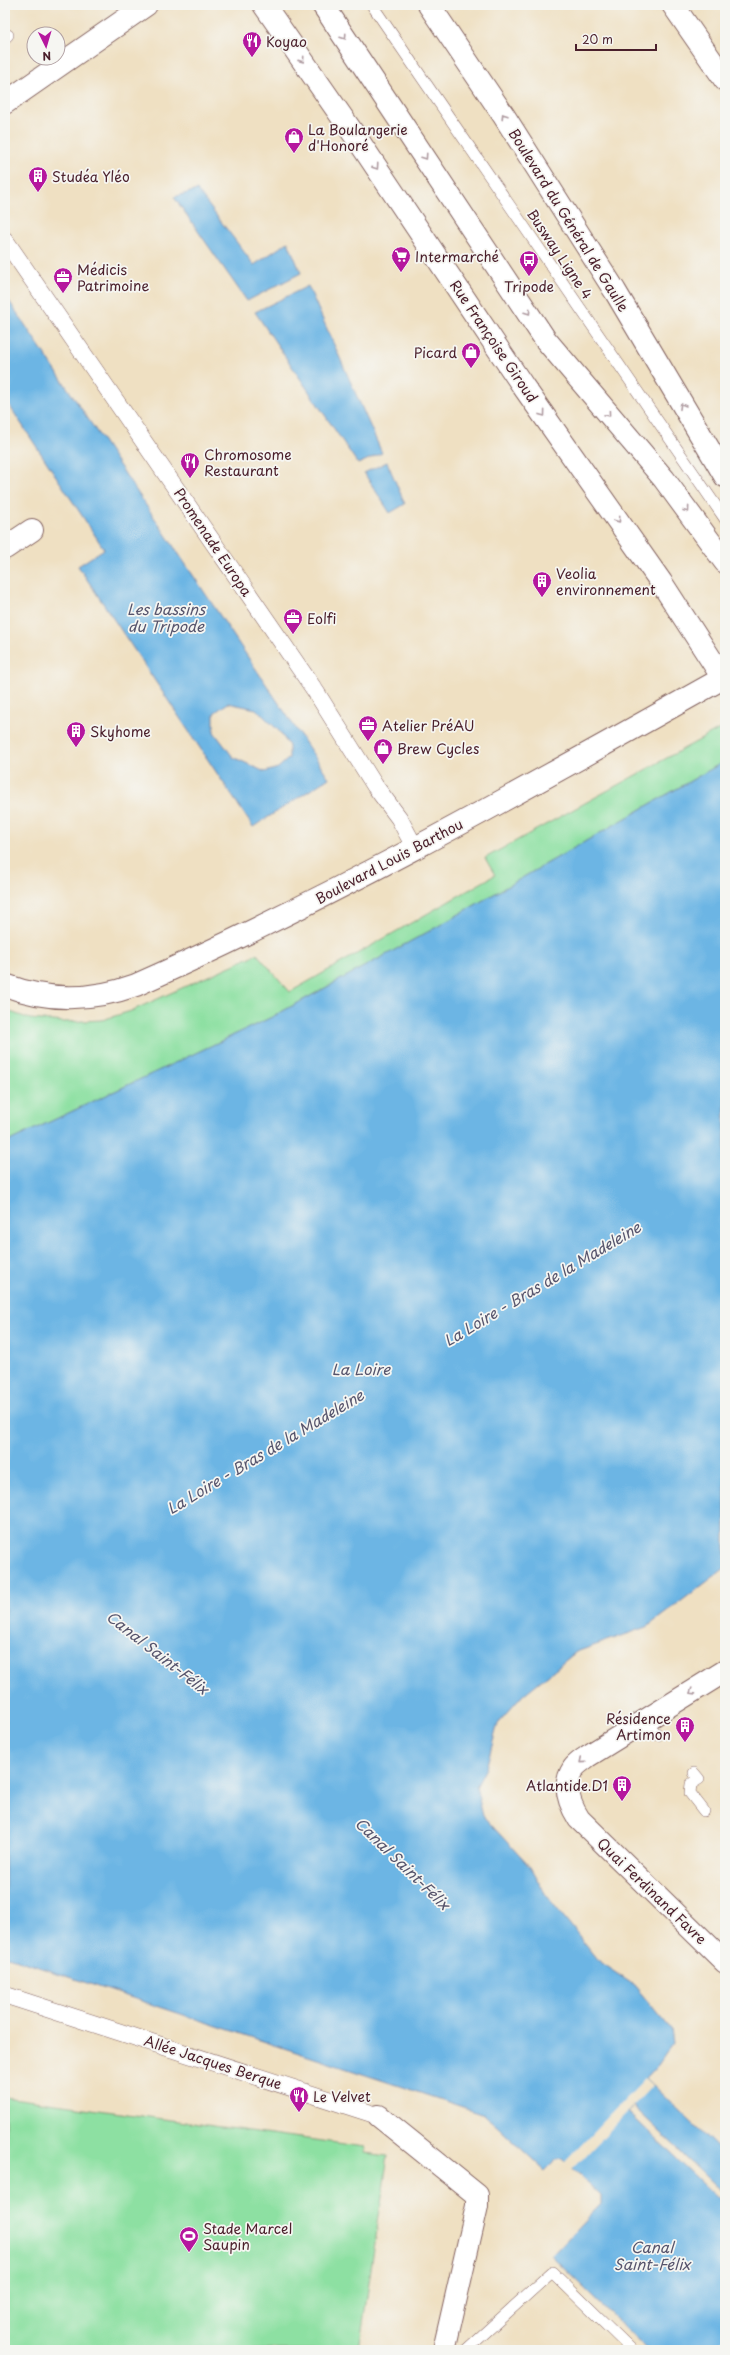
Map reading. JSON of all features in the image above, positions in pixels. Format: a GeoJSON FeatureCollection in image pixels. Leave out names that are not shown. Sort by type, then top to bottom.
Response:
{"type":"FeatureCollection","features":[{"type":"Feature","properties":{"kind":"street"},"geometry":{"type":"LineString","coordinates":[[5,103],[146,5]]}},
{"type":"Feature","properties":{"kind":"street","name":"Rue Françoise Giroud"},"geometry":{"type":"LineString","coordinates":[[264,5],[360,143],[523,386],[661,582],[724,677]]}},
{"type":"Feature","properties":{"kind":"street"},"geometry":{"type":"LineString","coordinates":[[323,5],[545,339],[664,479],[725,562]]}},
{"type":"Feature","properties":{"kind":"street","name":"Boulevard du Général de Gaulle"},"geometry":{"type":"LineString","coordinates":[[429,5],[504,116],[615,291],[702,440],[725,476]]}},
{"type":"Feature","properties":{"kind":"street"},"geometry":{"type":"LineString","coordinates":[[673,5],[725,80]]}},
{"type":"Feature","properties":{"kind":"street","name":"Promenade Europa"},"geometry":{"type":"LineString","coordinates":[[5,240],[316,692],[375,786],[399,818],[415,848]]}},
{"type":"Feature","properties":{"kind":"street"},"geometry":{"type":"LineString","coordinates":[[5,548],[32,530]]}},
{"type":"Feature","properties":{"kind":"street","name":"Boulevard Louis Barthou"},"geometry":{"type":"LineString","coordinates":[[5,985],[37,995],[79,998],[106,994],[136,984],[308,904],[415,848],[724,677]]}},
{"type":"Feature","properties":{"kind":"street","name":"Quai Ferdinand Favre"},"geometry":{"type":"LineString","coordinates":[[725,1671],[651,1728],[588,1756],[573,1769],[567,1788],[570,1806],[580,1819],[725,1962]]}},
{"type":"Feature","properties":{"kind":"street","name":"Allée Jacques Berque"},"geometry":{"type":"LineString","coordinates":[[5,1995],[379,2116],[477,2195],[477,2206],[444,2350]]}},
{"type":"Feature","properties":{"kind":"lane","name":"Busway Ligne 4"},"geometry":{"type":"LineString","coordinates":[[372,5],[725,519]]}},
{"type":"Feature","properties":{"kind":"lane"},"geometry":{"type":"LineString","coordinates":[[694,1773],[699,1779],[691,1784],[690,1793],[704,1811]]}},
{"type":"Feature","properties":{"kind":"lane"},"geometry":{"type":"LineString","coordinates":[[466,2350],[552,2272],[632,2350]]}},
{"type":"Feature","properties":{"kind":"green space"},"geometry":{"type":"Polygon","coordinates":[[[725,726],[725,761],[435,928],[272,1017],[5,1143],[5,1010],[30,1019],[64,1022],[102,1020],[131,1011],[257,954],[290,992],[495,875],[485,858],[725,726]]]}},
{"type":"Feature","properties":{"kind":"green space","name":"Stade Marcel Saupin"},"geometry":{"type":"Polygon","coordinates":[[[5,2097],[365,2147],[365,2153],[388,2156],[359,2350],[5,2350],[5,2097]]]}},
{"type":"Feature","properties":{"kind":"water"},"geometry":{"type":"Polygon","coordinates":[[[197,190],[254,265],[288,242],[301,273],[247,301],[174,197],[197,190]]]}},
{"type":"Feature","properties":{"kind":"water"},"geometry":{"type":"Polygon","coordinates":[[[308,286],[382,453],[358,464],[255,312],[308,286]]]}},
{"type":"Feature","properties":{"kind":"water","name":"Les bassins du Tripode"},"geometry":{"type":"Polygon","coordinates":[[[5,295],[329,778],[253,827],[78,566],[104,549],[5,399],[5,295]],[[228,703],[214,713],[214,732],[233,757],[265,772],[278,768],[289,758],[289,746],[280,732],[256,709],[228,703]]]}},
{"type":"Feature","properties":{"kind":"water"},"geometry":{"type":"Polygon","coordinates":[[[387,462],[405,504],[390,513],[364,473],[387,462]]]}},
{"type":"Feature","properties":{"kind":"water","name":"La Loire"},"geometry":{"type":"Polygon","coordinates":[[[725,761],[725,1568],[647,1627],[576,1652],[523,1695],[498,1723],[486,1768],[476,1787],[483,1816],[530,1867],[546,1895],[601,1963],[634,1985],[671,2029],[673,2043],[658,2065],[646,2078],[725,2155],[725,2194],[633,2106],[628,2112],[725,2205],[725,2350],[648,2350],[551,2256],[601,2204],[601,2196],[562,2159],[556,2160],[545,2171],[484,2114],[5,1956],[5,1143],[272,1017],[435,928],[725,761]]]}},
{"type":"Feature","properties":{"kind":"pier"},"geometry":{"type":"Polygon","coordinates":[[[645,2078],[653,2085],[572,2170],[564,2163],[645,2078]]]}},
{"type":"Feature","properties":{"kind":"pier"},"geometry":{"type":"Polygon","coordinates":[[[725,2336],[725,2350],[708,2350],[725,2336]]]}},
{"type":"Feature","properties":{"kind":"place","name":"Koyao"},"geometry":{"type":"Point","coordinates":[252,58]}},
{"type":"Feature","properties":{"kind":"place","name":"La Boulangerie d'Honoré"},"geometry":{"type":"Point","coordinates":[294,154]}},
{"type":"Feature","properties":{"kind":"place","name":"Studéa Yléo"},"geometry":{"type":"Point","coordinates":[38,193]}},
{"type":"Feature","properties":{"kind":"place","name":"Intermarché"},"geometry":{"type":"Point","coordinates":[401,273]}},
{"type":"Feature","properties":{"kind":"place","name":"Tripode"},"geometry":{"type":"Point","coordinates":[529,277]}},
{"type":"Feature","properties":{"kind":"place","name":"Médicis Patrimoine"},"geometry":{"type":"Point","coordinates":[63,294]}},
{"type":"Feature","properties":{"kind":"place","name":"Picard"},"geometry":{"type":"Point","coordinates":[471,369]}},
{"type":"Feature","properties":{"kind":"place","name":"Chromosome Restaurant"},"geometry":{"type":"Point","coordinates":[190,479]}},
{"type":"Feature","properties":{"kind":"place","name":"Veolia environnement"},"geometry":{"type":"Point","coordinates":[542,598]}},
{"type":"Feature","properties":{"kind":"place","name":"Eolfi"},"geometry":{"type":"Point","coordinates":[293,635]}},
{"type":"Feature","properties":{"kind":"place","name":"Atelier PréAU"},"geometry":{"type":"Point","coordinates":[368,742]}},
{"type":"Feature","properties":{"kind":"place","name":"Skyhome"},"geometry":{"type":"Point","coordinates":[76,748]}},
{"type":"Feature","properties":{"kind":"place","name":"Brew Cycles"},"geometry":{"type":"Point","coordinates":[383,765]}},
{"type":"Feature","properties":{"kind":"place","name":"Résidence Artimon"},"geometry":{"type":"Point","coordinates":[685,1743]}},
{"type":"Feature","properties":{"kind":"place","name":"Atlantide.D1"},"geometry":{"type":"Point","coordinates":[622,1802]}},
{"type":"Feature","properties":{"kind":"place","name":"Le Velvet"},"geometry":{"type":"Point","coordinates":[299,2113]}},
{"type":"Feature","properties":{"kind":"place","name":"Stade Marcel Saupin"},"geometry":{"type":"Point","coordinates":[189,2253]}},
{"type":"Feature","properties":{"kind":"water label","name":"La Loire - Bras de la Madeleine"},"geometry":{"type":"Point","coordinates":[542,1283]}},
{"type":"Feature","properties":{"kind":"water label","name":"La Loire - Bras de la Madeleine"},"geometry":{"type":"Point","coordinates":[265,1451]}},
{"type":"Feature","properties":{"kind":"water label","name":"Canal Saint-Félix"},"geometry":{"type":"Point","coordinates":[158,1652]}},
{"type":"Feature","properties":{"kind":"water label","name":"Canal Saint-Félix"},"geometry":{"type":"Point","coordinates":[403,1863]}},
{"type":"Feature","properties":{"kind":"water label","name":"Canal Saint-Félix"},"geometry":{"type":"Point","coordinates":[652,2254]}}]}
